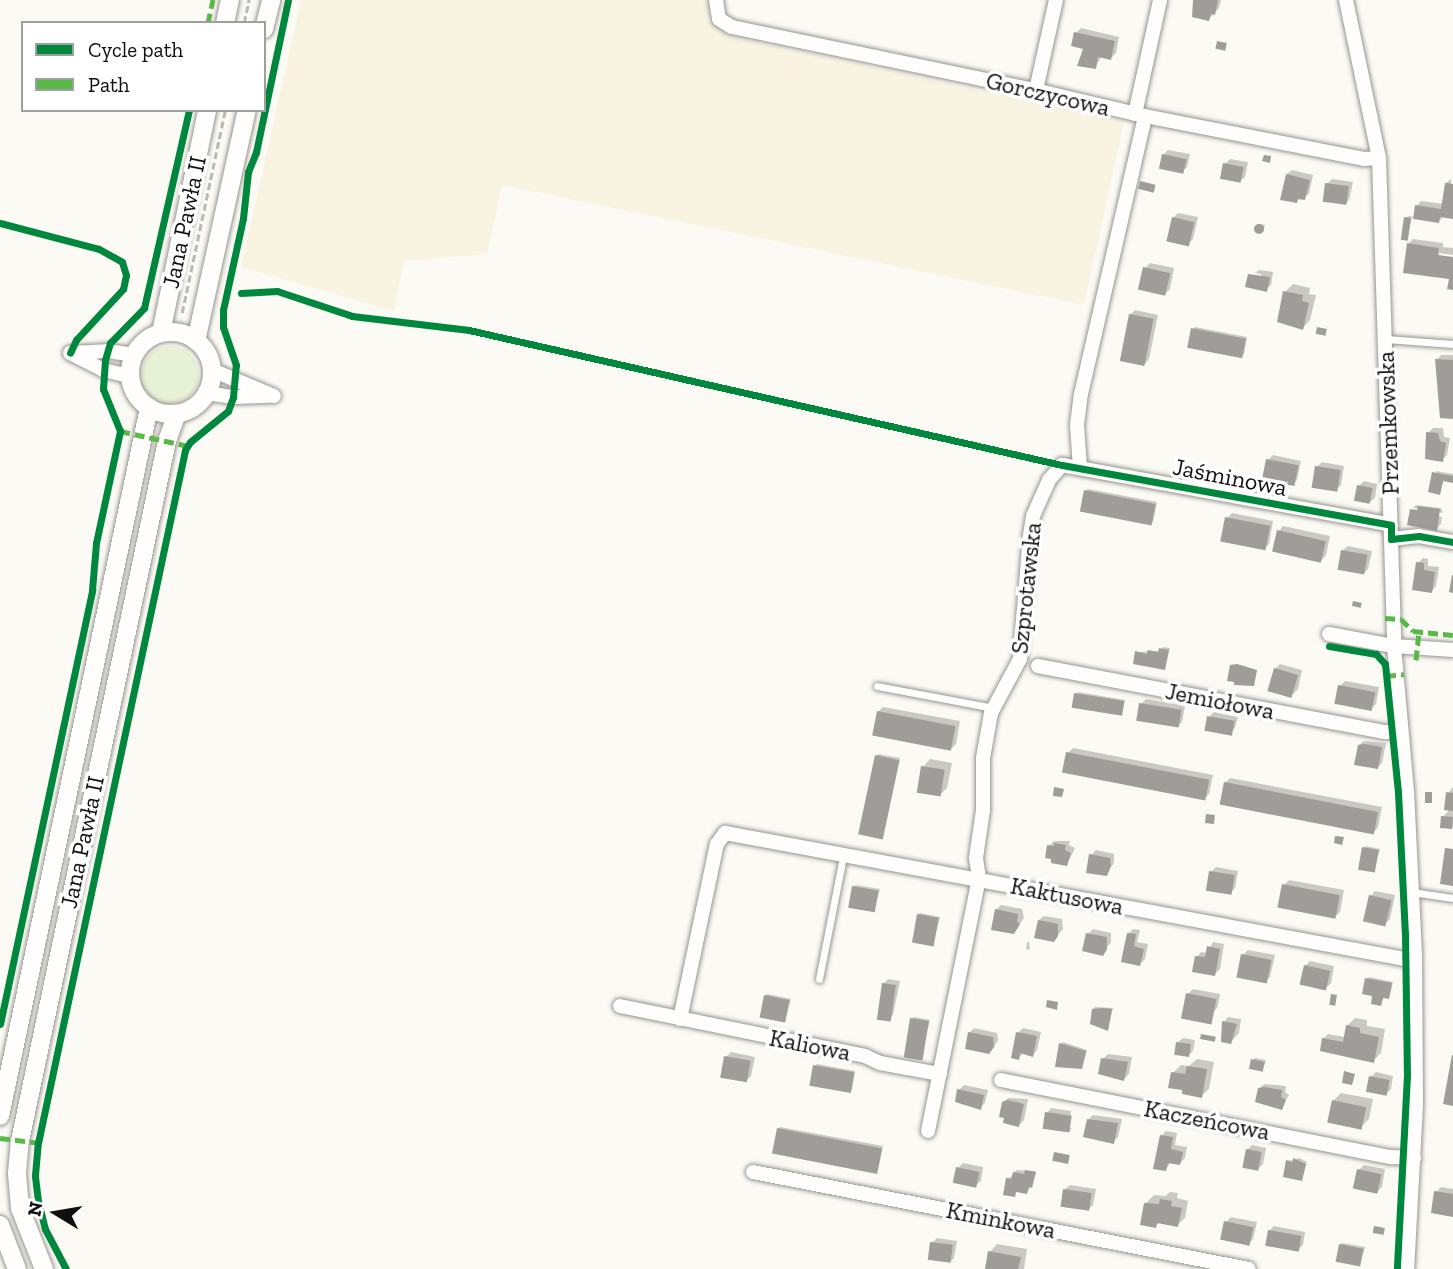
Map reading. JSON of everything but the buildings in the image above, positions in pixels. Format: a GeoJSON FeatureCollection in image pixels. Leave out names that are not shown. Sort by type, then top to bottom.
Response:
{"type":"FeatureCollection","features":[{"type":"Feature","properties":{"kind":"street"},"geometry":{"type":"LineString","coordinates":[[225,21],[230,0]]}},
{"type":"Feature","properties":{"kind":"street"},"geometry":{"type":"LineString","coordinates":[[266,21],[271,0]]}},
{"type":"Feature","properties":{"kind":"street","name":"Gorczycowa"},"geometry":{"type":"LineString","coordinates":[[716,0],[719,19],[732,27],[1036,90],[1140,115],[1364,159],[1379,158]]}},
{"type":"Feature","properties":{"kind":"street"},"geometry":{"type":"LineString","coordinates":[[1036,90],[1056,0]]}},
{"type":"Feature","properties":{"kind":"street"},"geometry":{"type":"LineString","coordinates":[[1080,468],[1077,425],[1081,394],[1140,115],[1160,0]]}},
{"type":"Feature","properties":{"kind":"street","name":"Przemkowska"},"geometry":{"type":"LineString","coordinates":[[1346,0],[1379,158],[1394,646],[1415,957],[1414,1158],[1407,1269]]}},
{"type":"Feature","properties":{"kind":"street","name":"Jana Pawła II"},"geometry":{"type":"LineString","coordinates":[[161,333],[207,112]]}},
{"type":"Feature","properties":{"kind":"street","name":"Jana Pawła II"},"geometry":{"type":"LineString","coordinates":[[196,341],[247,112]]}},
{"type":"Feature","properties":{"kind":"street"},"geometry":{"type":"LineString","coordinates":[[173,332],[196,341],[209,359],[212,370],[207,393],[191,409],[177,414],[157,413],[138,399],[130,376],[134,355],[149,338],[173,332]]}},
{"type":"Feature","properties":{"kind":"street"},"geometry":{"type":"LineString","coordinates":[[130,376],[103,370],[70,353],[107,351],[134,355]]}},
{"type":"Feature","properties":{"kind":"street"},"geometry":{"type":"LineString","coordinates":[[207,393],[233,397],[274,396],[212,370]]}},
{"type":"Feature","properties":{"kind":"street","name":"Jana Pawła II"},"geometry":{"type":"LineString","coordinates":[[0,1116],[149,408]]}},
{"type":"Feature","properties":{"kind":"street","name":"Jana Pawła II"},"geometry":{"type":"LineString","coordinates":[[44,1269],[19,1208],[17,1173],[20,1141],[167,442],[177,414]]}},
{"type":"Feature","properties":{"kind":"street","name":"Jaśminowa"},"geometry":{"type":"LineString","coordinates":[[1062,464],[1391,532],[1453,542]]}},
{"type":"Feature","properties":{"kind":"street","name":"Szprotawska"},"geometry":{"type":"LineString","coordinates":[[928,1131],[979,879],[976,858],[983,810],[983,758],[993,708],[1020,659],[1024,585],[1033,516],[1049,480],[1062,464]]}},
{"type":"Feature","properties":{"kind":"street"},"geometry":{"type":"LineString","coordinates":[[1329,635],[1394,646],[1453,650]]}},
{"type":"Feature","properties":{"kind":"street","name":"Jemiołowa"},"geometry":{"type":"LineString","coordinates":[[1038,666],[1385,732],[1401,731]]}},
{"type":"Feature","properties":{"kind":"street","name":"Kaktusowa"},"geometry":{"type":"LineString","coordinates":[[680,1019],[720,837],[725,833],[1405,959],[1415,957]]}},
{"type":"Feature","properties":{"kind":"street","name":"Kaliowa"},"geometry":{"type":"LineString","coordinates":[[620,1006],[940,1074]]}},
{"type":"Feature","properties":{"kind":"street","name":"Kaczeńcowa"},"geometry":{"type":"LineString","coordinates":[[1002,1080],[1391,1157],[1414,1158]]}},
{"type":"Feature","properties":{"kind":"street","name":"Kminkowa"},"geometry":{"type":"LineString","coordinates":[[753,1172],[1249,1269]]}},
{"type":"Feature","properties":{"kind":"street"},"geometry":{"type":"LineString","coordinates":[[0,1225],[17,1269]]}},
{"type":"Feature","properties":{"kind":"lane"},"geometry":{"type":"LineString","coordinates":[[1386,340],[1453,344]]}},
{"type":"Feature","properties":{"kind":"lane"},"geometry":{"type":"LineString","coordinates":[[877,686],[993,708]]}},
{"type":"Feature","properties":{"kind":"lane"},"geometry":{"type":"LineString","coordinates":[[819,979],[843,857]]}},
{"type":"Feature","properties":{"kind":"lane"},"geometry":{"type":"LineString","coordinates":[[1411,892],[1453,898]]}},
{"type":"Feature","properties":{"kind":"path"},"geometry":{"type":"LineString","coordinates":[[244,21],[248,0]]}},
{"type":"Feature","properties":{"kind":"path"},"geometry":{"type":"LineString","coordinates":[[183,313],[225,112]]}},
{"type":"Feature","properties":{"kind":"shaded area"},"geometry":{"type":"Polygon","coordinates":[[[301,0],[711,0],[707,20],[734,37],[1124,122],[1084,305],[502,185],[487,254],[404,261],[394,311],[241,267],[301,0]]]}},
{"type":"Feature","properties":{"kind":"green space"},"geometry":{"type":"Polygon","coordinates":[[[170,346],[181,348],[194,359],[199,375],[197,386],[186,399],[170,404],[159,402],[146,391],[141,375],[143,364],[154,351],[170,346]]]}},
{"type":"Feature","properties":{"kind":"marked path"},"geometry":{"type":"LineString","coordinates":[[208,21],[213,0]]}},
{"type":"Feature","properties":{"kind":"marked path"},"geometry":{"type":"LineString","coordinates":[[120,431],[188,446]]}},
{"type":"Feature","properties":{"kind":"marked path"},"geometry":{"type":"LineString","coordinates":[[1385,618],[1401,619],[1413,631],[1453,635]]}},
{"type":"Feature","properties":{"kind":"marked path"},"geometry":{"type":"LineString","coordinates":[[1416,660],[1419,632]]}},
{"type":"Feature","properties":{"kind":"marked path"},"geometry":{"type":"LineString","coordinates":[[1386,676],[1404,674]]}},
{"type":"Feature","properties":{"kind":"marked path"},"geometry":{"type":"LineString","coordinates":[[0,1138],[38,1143]]}},
{"type":"Feature","properties":{"kind":"cycle path"},"geometry":{"type":"LineString","coordinates":[[266,104],[288,0]]}},
{"type":"Feature","properties":{"kind":"cycle path"},"geometry":{"type":"LineString","coordinates":[[0,1024],[92,590],[96,543],[120,431],[103,389],[105,360],[110,343],[144,308],[189,112]]}},
{"type":"Feature","properties":{"kind":"cycle path"},"geometry":{"type":"LineString","coordinates":[[66,1269],[45,1229],[38,1201],[35,1175],[38,1143],[185,450],[190,442],[228,411],[233,397],[236,365],[223,327],[223,310],[243,218],[248,172],[256,152],[264,112]]}},
{"type":"Feature","properties":{"kind":"cycle path"},"geometry":{"type":"LineString","coordinates":[[0,223],[99,249],[122,262],[126,275],[123,289],[76,340],[70,353]]}},
{"type":"Feature","properties":{"kind":"cycle path"},"geometry":{"type":"LineString","coordinates":[[241,293],[277,291],[352,316],[469,330],[1062,465],[1391,525],[1391,539],[1419,536],[1453,542]]}},
{"type":"Feature","properties":{"kind":"cycle path"},"geometry":{"type":"LineString","coordinates":[[1329,646],[1376,654],[1385,664],[1398,792],[1405,933],[1407,1075],[1397,1269]]}}]}
